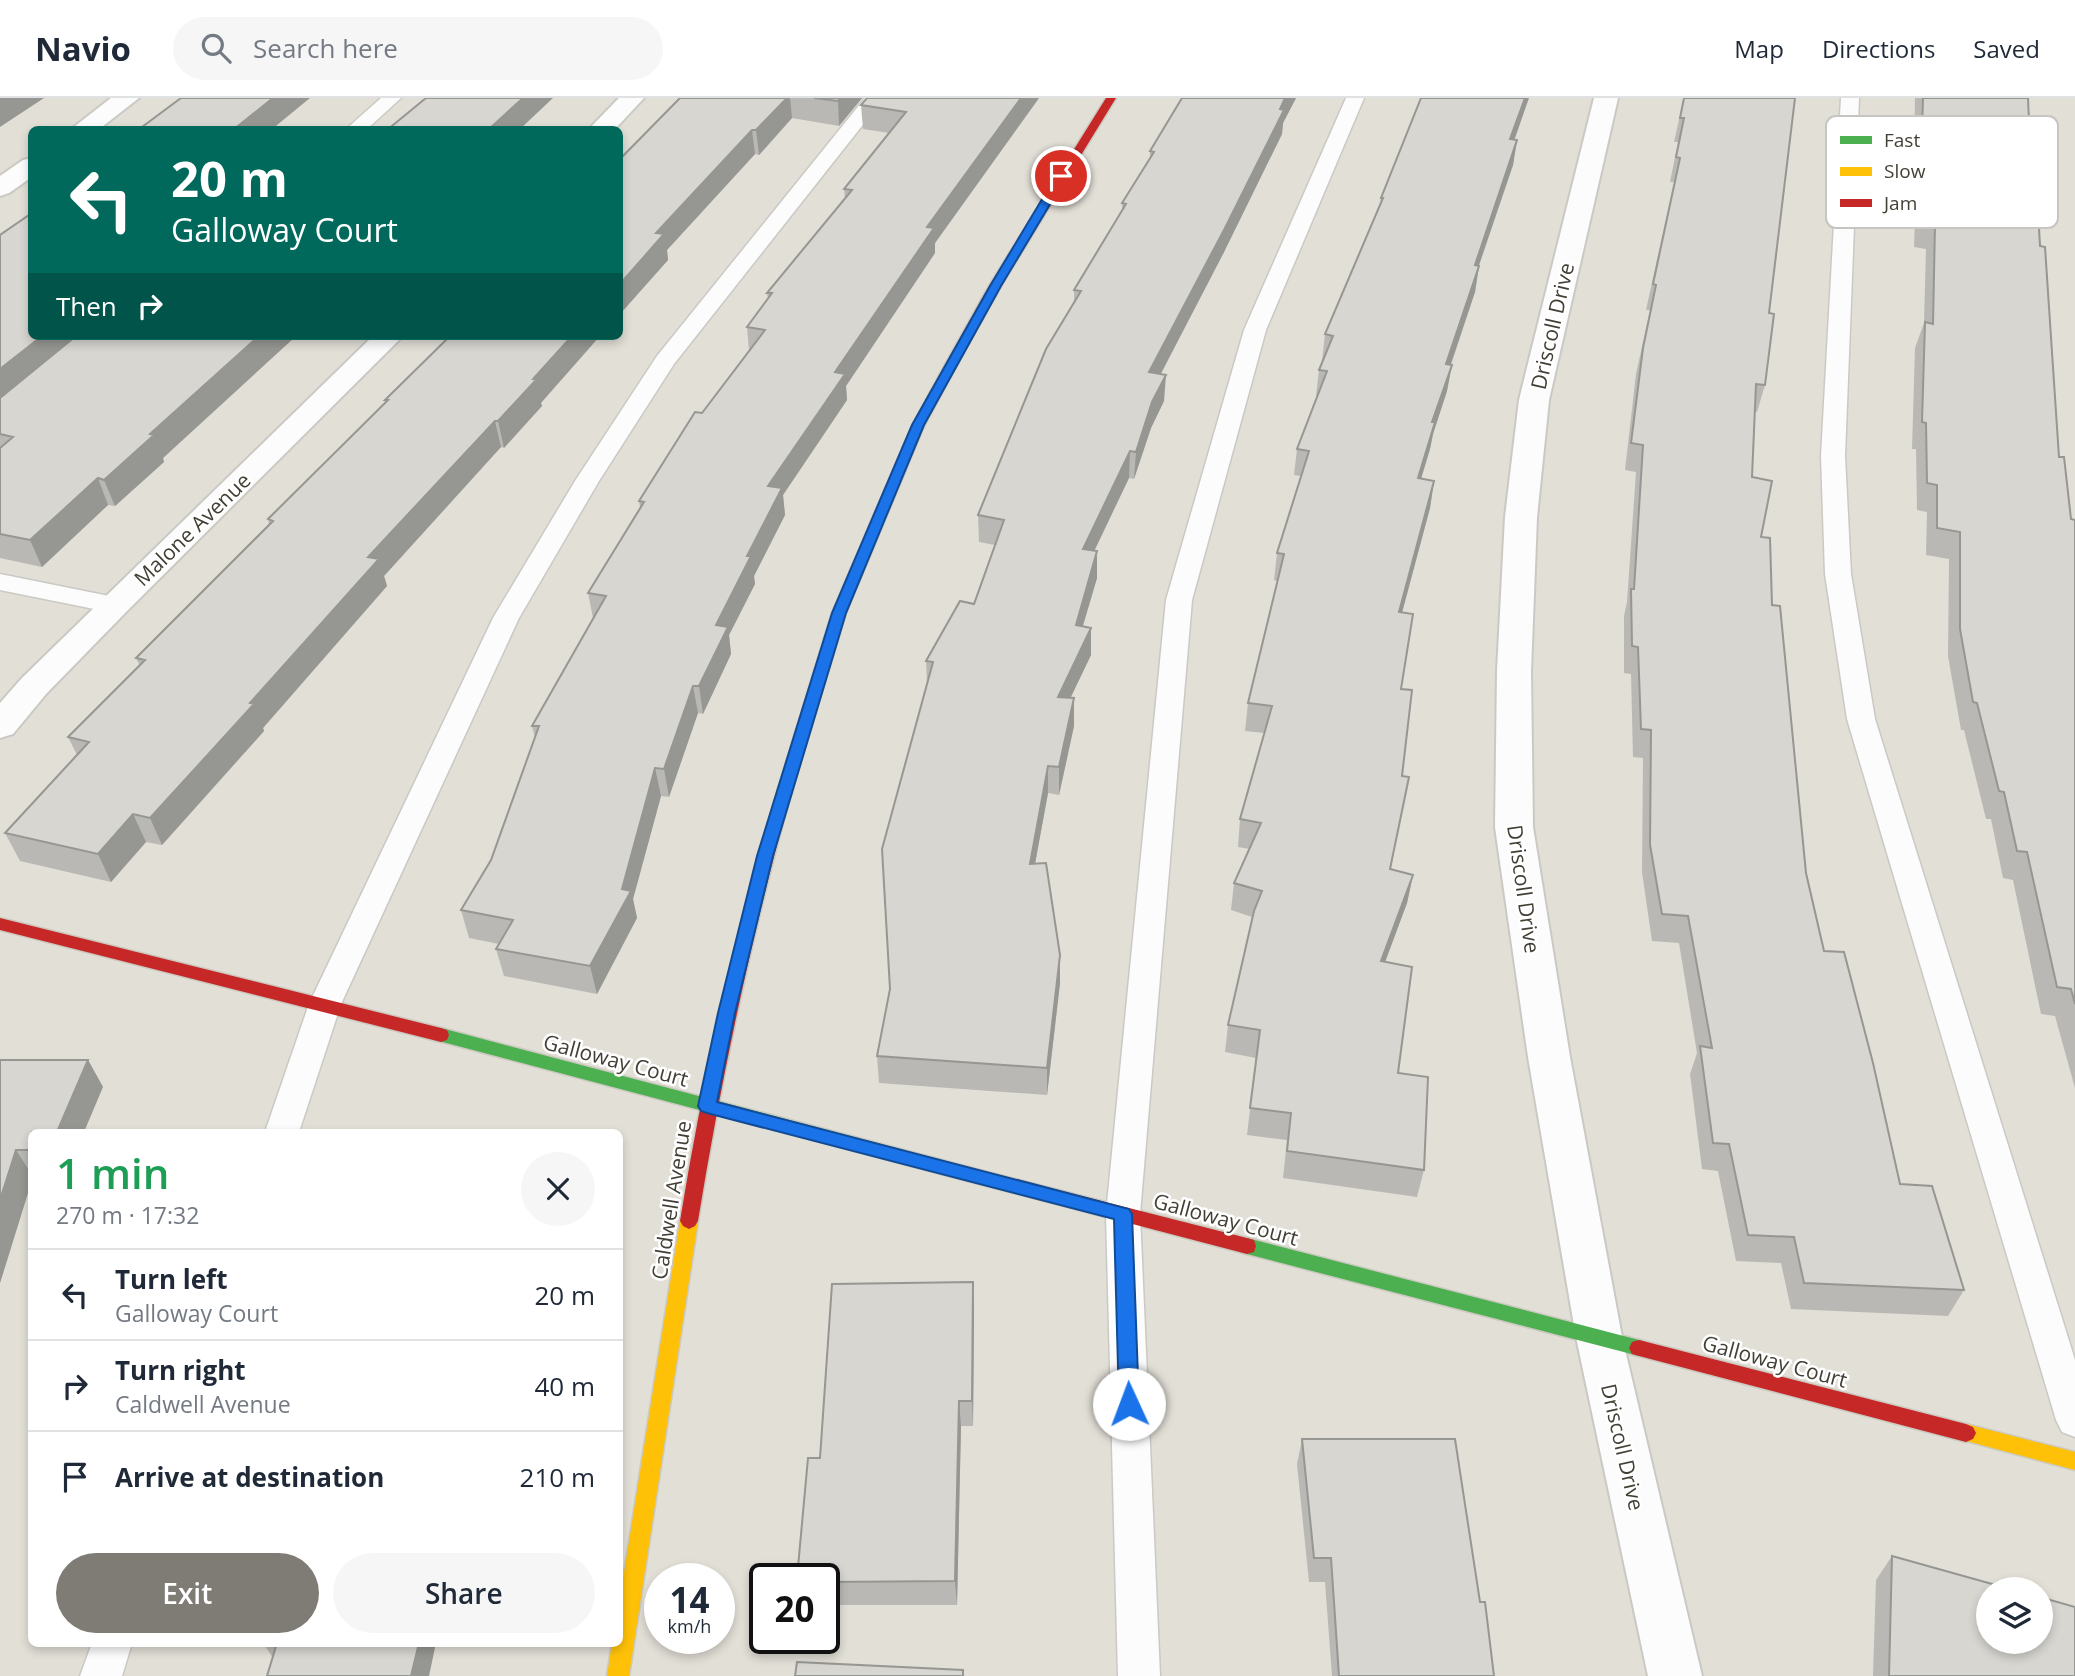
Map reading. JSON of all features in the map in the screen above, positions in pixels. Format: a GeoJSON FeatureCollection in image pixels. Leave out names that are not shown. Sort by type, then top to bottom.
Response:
{"type":"FeatureCollection","features":[{"type":"Feature","properties":{"kind":"street"},"geometry":{"type":"LineString","coordinates":[[88,126],[127,98]]}},
{"type":"Feature","properties":{"kind":"street"},"geometry":{"type":"LineString","coordinates":[[604,126],[632,98]]}},
{"type":"Feature","properties":{"kind":"street","name":"Caldwell Avenue"},"geometry":{"type":"LineString","coordinates":[[623,1644],[707,1106],[726,1013],[765,856],[839,613],[918,425],[995,286],[1111,98]]}},
{"type":"Feature","properties":{"kind":"street","name":"Driscoll Drive"},"geometry":{"type":"LineString","coordinates":[[1606,98],[1534,400],[1521,517],[1514,671],[1514,827],[1549,1057],[1599,1337],[1675,1676]]}},
{"type":"Feature","properties":{"kind":"street"},"geometry":{"type":"LineString","coordinates":[[0,188],[28,169]]}},
{"type":"Feature","properties":{"kind":"street","name":"Malone Avenue"},"geometry":{"type":"LineString","coordinates":[[0,726],[34,686],[114,605],[385,340]]}},
{"type":"Feature","properties":{"kind":"street","name":"Galloway Court"},"geometry":{"type":"LineString","coordinates":[[0,924],[325,1004],[707,1106],[2075,1461]]}},
{"type":"Feature","properties":{"kind":"street","name":"Caldwell Avenue"},"geometry":{"type":"LineString","coordinates":[[618,1676],[623,1647]]}},
{"type":"Feature","properties":{"kind":"lane"},"geometry":{"type":"LineString","coordinates":[[359,126],[392,98]]}},
{"type":"Feature","properties":{"kind":"lane"},"geometry":{"type":"LineString","coordinates":[[283,1129],[325,1004],[506,618],[587,481],[665,361],[875,98]]}},
{"type":"Feature","properties":{"kind":"lane"},"geometry":{"type":"LineString","coordinates":[[1139,1676],[1123,1214],[1179,600],[1255,330],[1355,98]]}},
{"type":"Feature","properties":{"kind":"lane"},"geometry":{"type":"LineString","coordinates":[[1849,116],[1850,98]]}},
{"type":"Feature","properties":{"kind":"lane"},"geometry":{"type":"LineString","coordinates":[[1844,228],[1833,456],[1838,573],[1861,719],[2075,1420]]}},
{"type":"Feature","properties":{"kind":"lane"},"geometry":{"type":"LineString","coordinates":[[0,582],[114,605]]}},
{"type":"Feature","properties":{"kind":"lane"},"geometry":{"type":"LineString","coordinates":[[101,1676],[111,1647]]}},
{"type":"Feature","properties":{"kind":"shaded area"},"geometry":{"type":"Polygon","coordinates":[[[0,98],[2075,98],[2075,1676],[0,1676],[0,98]]]}},
{"type":"Feature","properties":{"kind":"building"},"geometry":{"type":"Polygon","coordinates":[[[181,98],[273,98],[238,126],[143,126],[181,98]]]}},
{"type":"Feature","properties":{"kind":"building"},"geometry":{"type":"Polygon","coordinates":[[[426,98],[523,98],[492,126],[392,126],[426,98]]]}},
{"type":"Feature","properties":{"kind":"building"},"geometry":{"type":"Polygon","coordinates":[[[680,98],[787,98],[756,130],[752,130],[656,233],[664,234],[623,281],[623,156],[680,98]]]}},
{"type":"Feature","properties":{"kind":"building"},"geometry":{"type":"Polygon","coordinates":[[[814,98],[840,98],[838,101],[814,98]]]}},
{"type":"Feature","properties":{"kind":"building"},"geometry":{"type":"Polygon","coordinates":[[[867,98],[1021,98],[927,227],[934,228],[835,372],[845,374],[768,486],[782,488],[716,625],[728,627],[699,686],[693,686],[664,769],[655,768],[622,889],[631,891],[590,966],[496,949],[513,920],[461,910],[491,860],[539,726],[532,726],[606,596],[588,593],[644,502],[639,501],[695,412],[702,413],[765,330],[747,327],[772,293],[767,293],[852,190],[844,189],[906,112],[861,105],[867,98]]]}},
{"type":"Feature","properties":{"kind":"building"},"geometry":{"type":"Polygon","coordinates":[[[1182,98],[1285,98],[1280,109],[1284,110],[1149,372],[1166,375],[1152,402],[1136,452],[1130,451],[1083,549],[1097,551],[1076,625],[1091,628],[1058,697],[1074,698],[1059,767],[1048,766],[1030,864],[1046,863],[1060,955],[1047,1068],[877,1056],[890,989],[882,849],[933,662],[926,661],[960,601],[974,604],[1004,520],[978,515],[1046,349],[1081,291],[1074,290],[1126,204],[1122,203],[1154,152],[1150,151],[1182,98]]]}},
{"type":"Feature","properties":{"kind":"building"},"geometry":{"type":"Polygon","coordinates":[[[1421,98],[1525,98],[1510,139],[1517,140],[1475,265],[1479,266],[1446,364],[1452,365],[1432,422],[1435,422],[1418,478],[1434,481],[1399,612],[1413,614],[1401,689],[1412,690],[1402,776],[1409,777],[1390,869],[1413,875],[1381,961],[1412,967],[1398,1073],[1428,1077],[1424,1170],[1287,1151],[1291,1113],[1250,1108],[1260,1030],[1228,1025],[1254,911],[1262,891],[1234,883],[1261,823],[1240,819],[1272,706],[1248,703],[1284,554],[1277,553],[1309,451],[1297,449],[1327,371],[1319,370],[1333,336],[1325,334],[1383,198],[1421,98]]]}},
{"type":"Feature","properties":{"kind":"building"},"geometry":{"type":"Polygon","coordinates":[[[1684,98],[1795,98],[1769,313],[1774,314],[1765,385],[1756,384],[1752,477],[1772,481],[1761,537],[1770,538],[1772,605],[1780,606],[1806,873],[1824,951],[1844,952],[1873,1063],[1900,1184],[1932,1186],[1964,1290],[1804,1283],[1794,1237],[1748,1235],[1729,1144],[1713,1143],[1700,1046],[1712,1048],[1688,916],[1662,914],[1650,845],[1651,730],[1641,729],[1638,647],[1632,646],[1631,589],[1634,589],[1643,445],[1631,443],[1643,348],[1656,285],[1653,284],[1680,158],[1676,157],[1684,118],[1680,118],[1684,98]]]}},
{"type":"Feature","properties":{"kind":"building"},"geometry":{"type":"Polygon","coordinates":[[[1923,98],[2028,98],[2029,116],[1922,116],[1923,98]]]}},
{"type":"Feature","properties":{"kind":"building"},"geometry":{"type":"Polygon","coordinates":[[[28,216],[28,340],[37,340],[0,369],[0,235],[28,216]]]}},
{"type":"Feature","properties":{"kind":"building"},"geometry":{"type":"Polygon","coordinates":[[[1935,228],[2039,228],[2040,246],[2045,247],[2059,457],[2064,457],[2071,519],[2075,520],[2075,1004],[2071,989],[2057,987],[2027,852],[2017,851],[2004,792],[1999,791],[1977,703],[1973,702],[1960,629],[1960,532],[1937,528],[1937,485],[1927,483],[1926,423],[1922,422],[1925,322],[1933,324],[1935,228]]]}},
{"type":"Feature","properties":{"kind":"building"},"geometry":{"type":"Polygon","coordinates":[[[71,340],[255,340],[150,434],[154,435],[104,480],[98,478],[30,540],[0,534],[0,448],[13,437],[0,434],[0,398],[71,340]]]}},
{"type":"Feature","properties":{"kind":"building"},"geometry":{"type":"Polygon","coordinates":[[[446,340],[568,340],[533,379],[536,380],[368,557],[379,559],[250,703],[254,704],[150,818],[133,814],[98,854],[5,833],[89,742],[68,737],[145,660],[136,658],[273,521],[268,519],[388,400],[385,400],[446,340]]]}},
{"type":"Feature","properties":{"kind":"building"},"geometry":{"type":"Polygon","coordinates":[[[0,1060],[88,1060],[58,1129],[28,1129],[28,1150],[16,1150],[0,1200],[0,1060]]]}},
{"type":"Feature","properties":{"kind":"building"},"geometry":{"type":"Polygon","coordinates":[[[973,1282],[972,1401],[959,1401],[955,1581],[840,1582],[840,1563],[798,1563],[808,1458],[820,1458],[832,1284],[973,1282]]]}},
{"type":"Feature","properties":{"kind":"building"},"geometry":{"type":"Polygon","coordinates":[[[1302,1439],[1455,1439],[1480,1602],[1485,1602],[1494,1676],[1339,1676],[1331,1558],[1314,1558],[1302,1439]]]}},
{"type":"Feature","properties":{"kind":"building"},"geometry":{"type":"Polygon","coordinates":[[[1892,1556],[1976,1579],[1976,1654],[2053,1654],[2053,1601],[2075,1607],[2075,1676],[1889,1676],[1892,1556]]]}},
{"type":"Feature","properties":{"kind":"building"},"geometry":{"type":"Polygon","coordinates":[[[276,1647],[418,1647],[411,1676],[267,1676],[276,1647]]]}},
{"type":"Feature","properties":{"kind":"building"},"geometry":{"type":"Polygon","coordinates":[[[797,1662],[963,1670],[963,1676],[795,1676],[797,1662]]]}},
{"type":"Feature","properties":{"kind":"traffic: fast"},"geometry":{"type":"LineString","coordinates":[[786,786],[839,613],[918,426],[952,363]]}},
{"type":"Feature","properties":{"kind":"traffic: fast"},"geometry":{"type":"LineString","coordinates":[[441,1035],[968,1174]]}},
{"type":"Feature","properties":{"kind":"traffic: fast"},"geometry":{"type":"LineString","coordinates":[[1247,1246],[1639,1348]]}},
{"type":"Feature","properties":{"kind":"traffic: slow"},"geometry":{"type":"LineString","coordinates":[[623,1644],[689,1221]]}},
{"type":"Feature","properties":{"kind":"traffic: slow"},"geometry":{"type":"LineString","coordinates":[[1966,1433],[2075,1461]]}},
{"type":"Feature","properties":{"kind":"traffic: slow"},"geometry":{"type":"LineString","coordinates":[[618,1676],[623,1647]]}},
{"type":"Feature","properties":{"kind":"traffic: jam"},"geometry":{"type":"LineString","coordinates":[[952,363],[995,286],[1111,98]]}},
{"type":"Feature","properties":{"kind":"traffic: jam"},"geometry":{"type":"LineString","coordinates":[[689,1221],[730,1002],[786,786]]}},
{"type":"Feature","properties":{"kind":"traffic: jam"},"geometry":{"type":"LineString","coordinates":[[0,924],[441,1035]]}},
{"type":"Feature","properties":{"kind":"traffic: jam"},"geometry":{"type":"LineString","coordinates":[[968,1174],[1247,1246]]}},
{"type":"Feature","properties":{"kind":"traffic: jam"},"geometry":{"type":"LineString","coordinates":[[1639,1348],[1966,1433]]}},
{"type":"Feature","properties":{"kind":"route"},"geometry":{"type":"LineString","coordinates":[[1061,176],[995,286],[918,425],[839,613],[765,856],[726,1013],[707,1106],[1123,1214],[1129,1404]]}}]}
